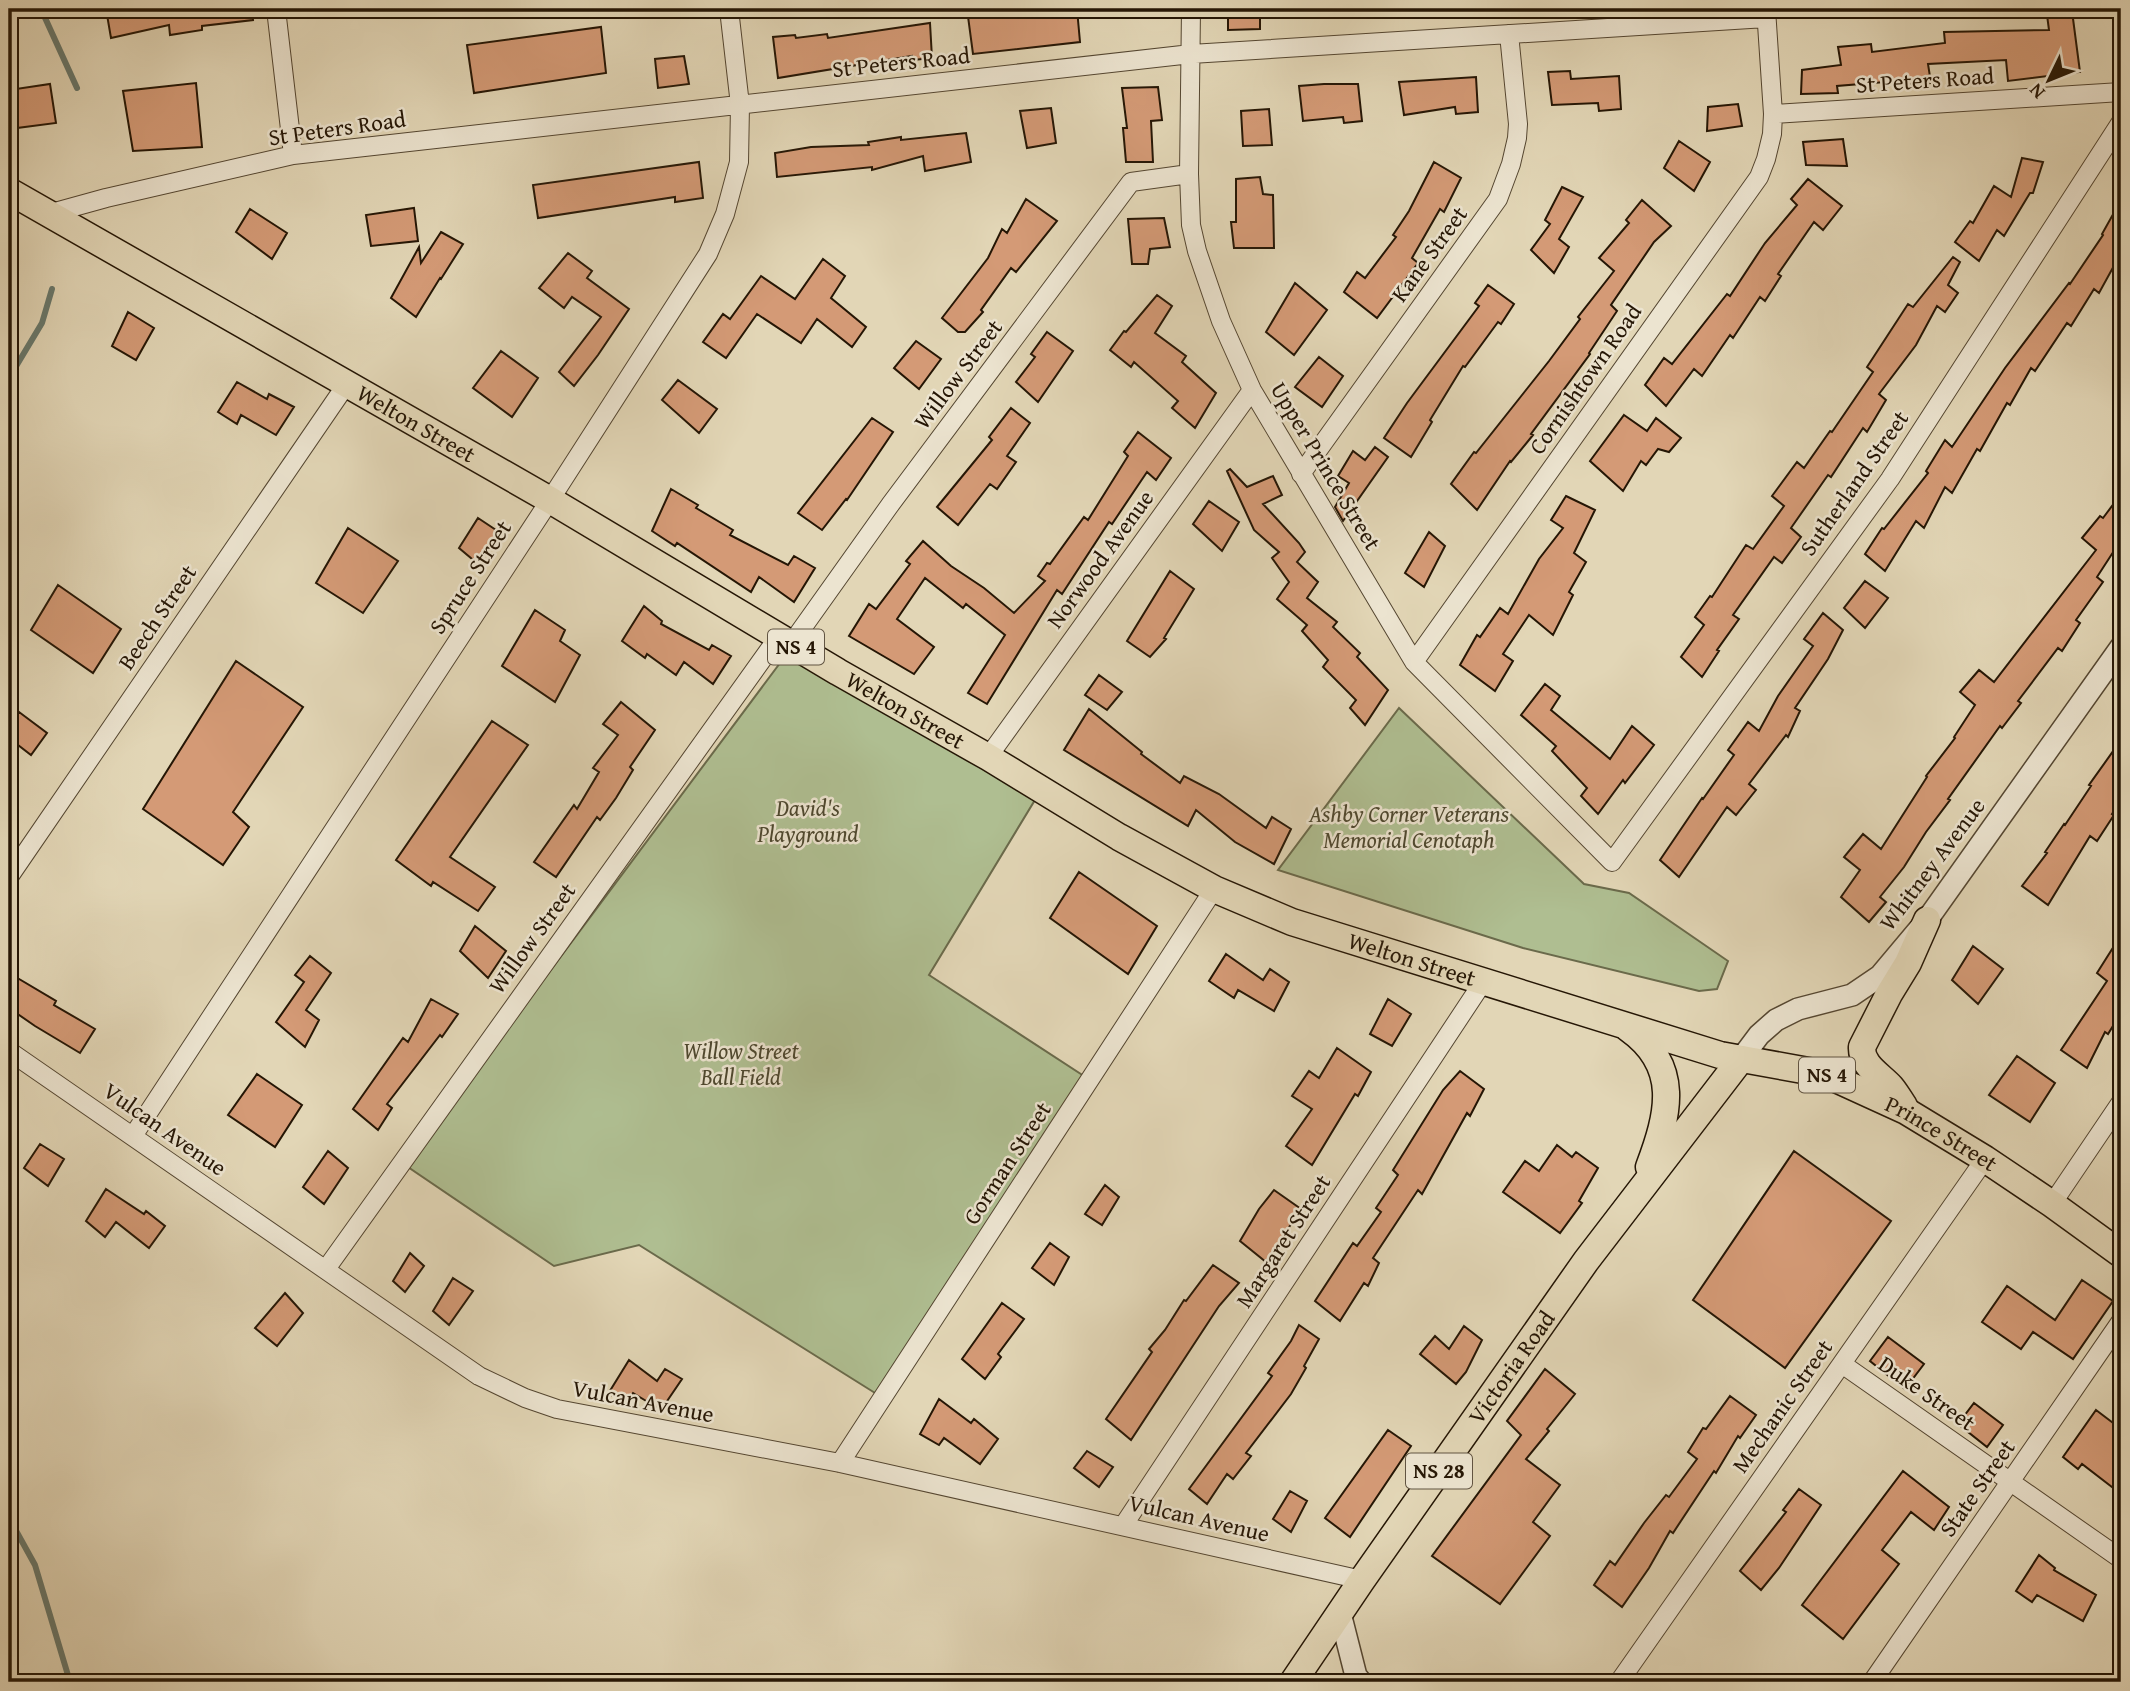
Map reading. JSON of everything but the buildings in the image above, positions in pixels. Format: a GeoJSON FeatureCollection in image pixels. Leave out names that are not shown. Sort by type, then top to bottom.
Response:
{"type":"FeatureCollection","features":[{"type":"Feature","properties":{"kind":"main road","name":"Welton Street"},"geometry":{"type":"LineString","coordinates":[[9,191],[550,500],[1119,837],[1214,890],[1292,922],[1720,1055],[1741,1059]]}},
{"type":"Feature","properties":{"kind":"main road"},"geometry":{"type":"LineString","coordinates":[[1906,1111],[1892,1088],[1867,1063],[1862,1047],[1908,963],[1927,920]]}},
{"type":"Feature","properties":{"kind":"main road"},"geometry":{"type":"LineString","coordinates":[[1620,1023],[1650,1048],[1661,1066],[1667,1084],[1664,1118],[1639,1191]]}},
{"type":"Feature","properties":{"kind":"main road","name":"Prince Street"},"geometry":{"type":"LineString","coordinates":[[1741,1059],[1825,1074],[1906,1111],[1985,1159],[2121,1254]]}},
{"type":"Feature","properties":{"kind":"main road","name":"Victoria Road"},"geometry":{"type":"LineString","coordinates":[[1293,1682],[1586,1261],[1741,1059]]}},
{"type":"Feature","properties":{"kind":"street"},"geometry":{"type":"LineString","coordinates":[[276,9],[293,155]]}},
{"type":"Feature","properties":{"kind":"street","name":"Spruce Street"},"geometry":{"type":"LineString","coordinates":[[133,1136],[550,500],[714,241],[736,178],[740,153],[740,105],[729,9]]}},
{"type":"Feature","properties":{"kind":"street","name":"Upper Prince Street"},"geometry":{"type":"LineString","coordinates":[[1191,9],[1191,225],[1221,321],[1252,390],[1414,662],[1612,862]]}},
{"type":"Feature","properties":{"kind":"street","name":"St Peters Road"},"geometry":{"type":"LineString","coordinates":[[48,214],[293,155],[1191,54],[1509,34],[1766,14]]}},
{"type":"Feature","properties":{"kind":"street","name":"Cornishtown Road"},"geometry":{"type":"LineString","coordinates":[[1414,662],[1759,177],[1772,134],[1773,114],[1766,14]]}},
{"type":"Feature","properties":{"kind":"street","name":"Kane Street"},"geometry":{"type":"LineString","coordinates":[[1301,474],[1498,199],[1517,138],[1518,124],[1509,34]]}},
{"type":"Feature","properties":{"kind":"street","name":"St Peters Road"},"geometry":{"type":"LineString","coordinates":[[1773,114],[2121,92]]}},
{"type":"Feature","properties":{"kind":"street","name":"Sutherland Street"},"geometry":{"type":"LineString","coordinates":[[1612,862],[1890,479],[2121,122]]}},
{"type":"Feature","properties":{"kind":"street","name":"Willow Street"},"geometry":{"type":"LineString","coordinates":[[326,1269],[785,640],[890,505],[1131,183],[1189,174]]}},
{"type":"Feature","properties":{"kind":"street","name":"Beech Street"},"geometry":{"type":"LineString","coordinates":[[9,877],[346,385]]}},
{"type":"Feature","properties":{"kind":"street","name":"Norwood Avenue"},"geometry":{"type":"LineString","coordinates":[[988,757],[1252,390]]}},
{"type":"Feature","properties":{"kind":"street","name":"Whitney Avenue"},"geometry":{"type":"LineString","coordinates":[[1741,1059],[1759,1035],[1776,1020],[1798,1009],[1852,995],[1880,976],[1927,920],[2121,647]]}},
{"type":"Feature","properties":{"kind":"street","name":"Gorman Street"},"geometry":{"type":"LineString","coordinates":[[840,1463],[1214,890]]}},
{"type":"Feature","properties":{"kind":"street","name":"Margaret Street"},"geometry":{"type":"LineString","coordinates":[[1123,1526],[1483,982]]}},
{"type":"Feature","properties":{"kind":"street","name":"Vulcan Avenue"},"geometry":{"type":"LineString","coordinates":[[9,1051],[479,1376],[525,1398],[557,1409],[840,1463],[1362,1580]]}},
{"type":"Feature","properties":{"kind":"street"},"geometry":{"type":"LineString","coordinates":[[2052,1204],[2121,1102]]}},
{"type":"Feature","properties":{"kind":"street","name":"Mechanic Street"},"geometry":{"type":"LineString","coordinates":[[1619,1682],[1985,1159]]}},
{"type":"Feature","properties":{"kind":"street","name":"State Street"},"geometry":{"type":"LineString","coordinates":[[1872,1682],[2121,1321]]}},
{"type":"Feature","properties":{"kind":"street","name":"Duke Street"},"geometry":{"type":"LineString","coordinates":[[1842,1364],[2121,1559]]}},
{"type":"Feature","properties":{"kind":"street"},"geometry":{"type":"LineString","coordinates":[[1340,1614],[1356,1676],[1361,1682]]}},
{"type":"Feature","properties":{"kind":"green space","name":"Willow Street Ball Field"},"geometry":{"type":"Polygon","coordinates":[[[795,643],[1041,790],[929,975],[1090,1080],[883,1398],[639,1245],[554,1266],[405,1165],[795,643]]]}},
{"type":"Feature","properties":{"kind":"green space","name":"Ashby Corner Veterans Memorial Cenotaph"},"geometry":{"type":"Polygon","coordinates":[[[1399,708],[1584,884],[1629,893],[1728,961],[1717,989],[1699,991],[1523,948],[1278,870],[1399,708]]]}},
{"type":"Feature","properties":{"kind":"waterway"},"geometry":{"type":"LineString","coordinates":[[41,9],[77,88]]}},
{"type":"Feature","properties":{"kind":"waterway"},"geometry":{"type":"LineString","coordinates":[[9,378],[42,323],[52,289]]}},
{"type":"Feature","properties":{"kind":"waterway"},"geometry":{"type":"LineString","coordinates":[[9,1518],[35,1565],[70,1682]]}},
{"type":"Feature","properties":{"kind":"park label","name":"David's Playground"},"geometry":{"type":"Point","coordinates":[808,821]}}]}
